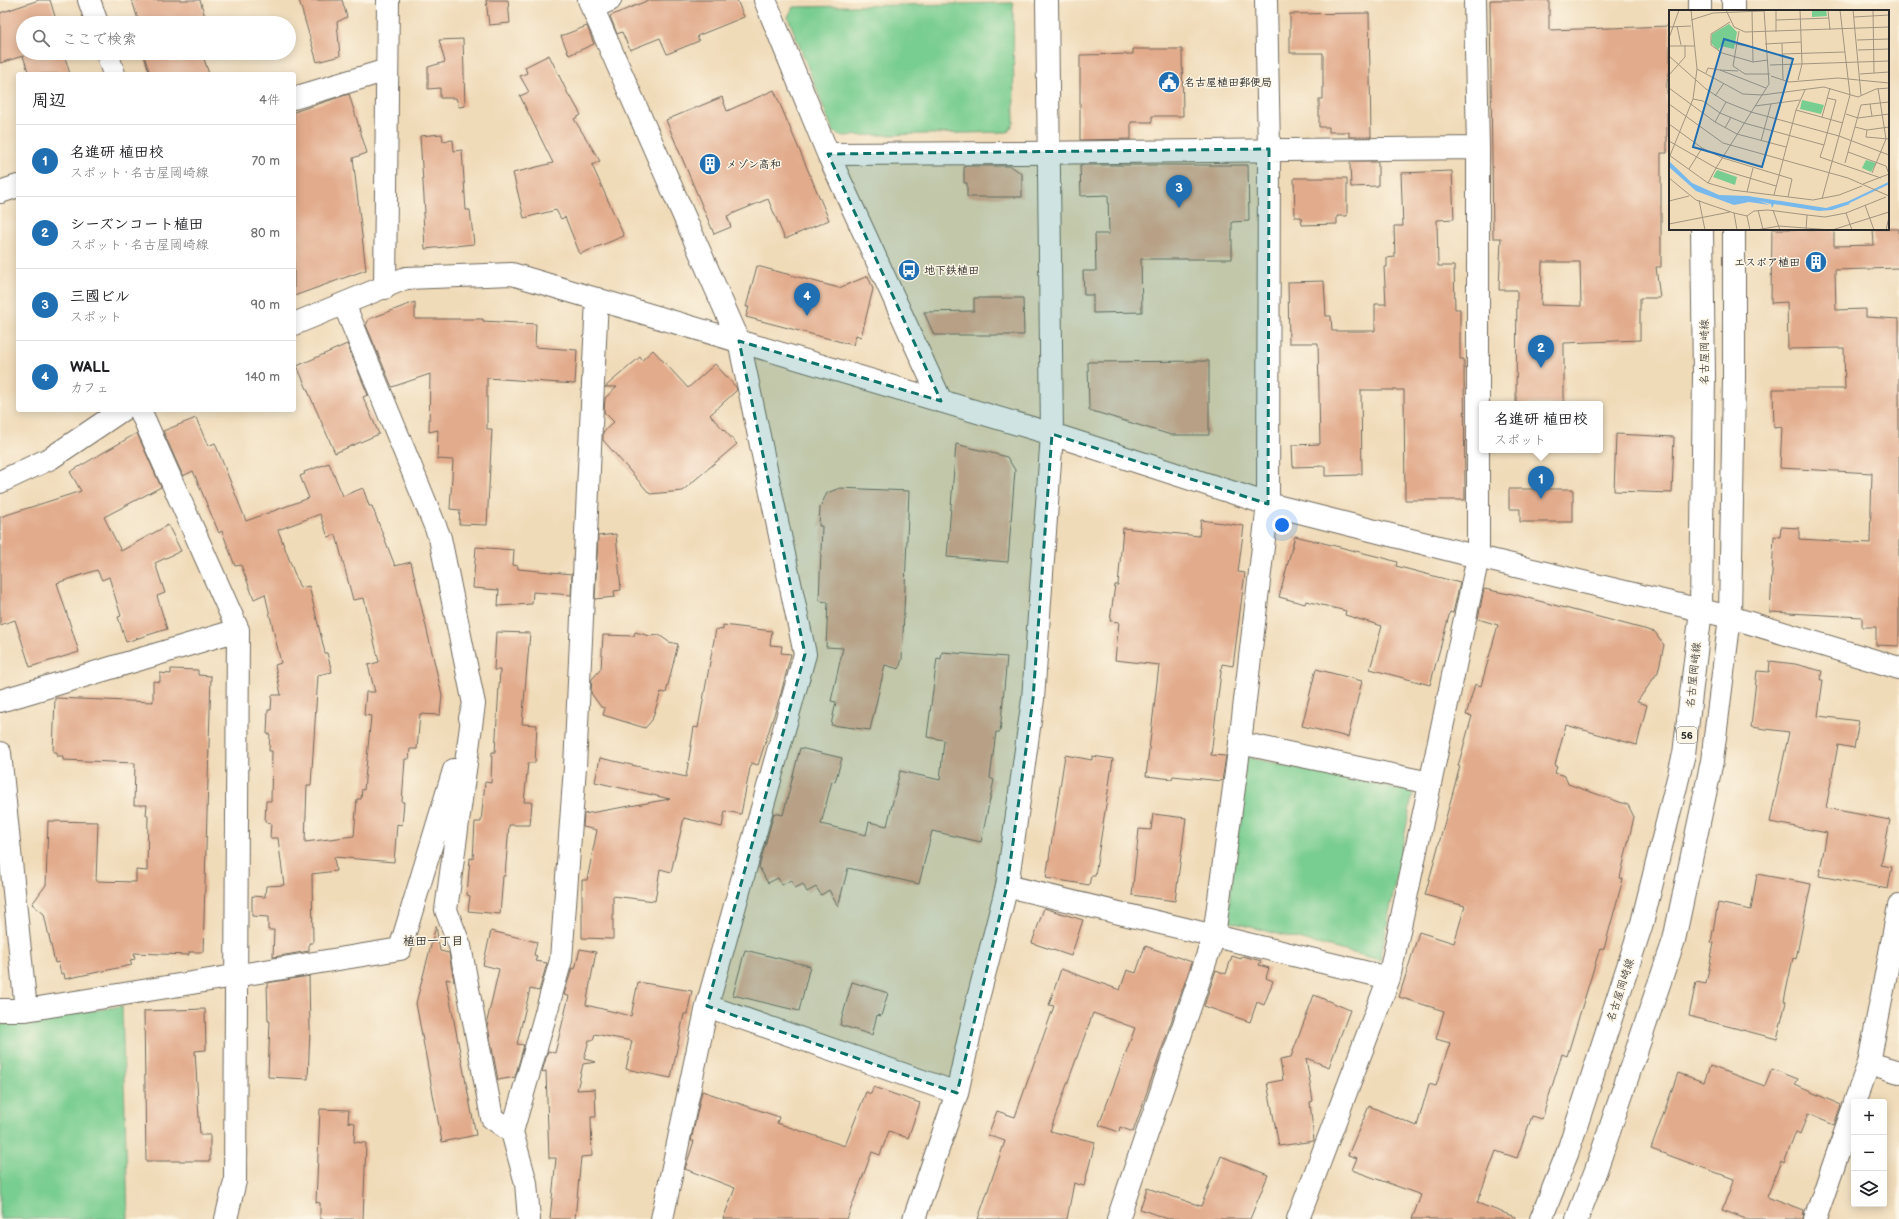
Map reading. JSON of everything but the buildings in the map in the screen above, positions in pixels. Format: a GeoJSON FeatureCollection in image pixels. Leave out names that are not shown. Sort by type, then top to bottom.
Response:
{"type":"FeatureCollection","features":[{"type":"Feature","properties":{"kind":"street"},"geometry":{"type":"LineString","coordinates":[[89,0],[95,16]]}},
{"type":"Feature","properties":{"kind":"street"},"geometry":{"type":"LineString","coordinates":[[384,288],[388,0]]}},
{"type":"Feature","properties":{"kind":"street"},"geometry":{"type":"LineString","coordinates":[[772,0],[765,0],[828,154],[941,401]]}},
{"type":"Feature","properties":{"kind":"street"},"geometry":{"type":"LineString","coordinates":[[914,1219],[957,1093],[975,1010],[1007,886],[1033,699],[1052,434],[1047,0]]}},
{"type":"Feature","properties":{"kind":"street"},"geometry":{"type":"LineString","coordinates":[[1118,1219],[1214,936],[1240,743],[1268,504],[1269,149],[1266,0]]}},
{"type":"Feature","properties":{"kind":"street"},"geometry":{"type":"LineString","coordinates":[[1298,1219],[1390,978],[1478,558],[1478,148],[1475,0]]}},
{"type":"Feature","properties":{"kind":"street"},"geometry":{"type":"LineString","coordinates":[[597,3],[739,341],[805,654],[707,1006],[662,1219]]}},
{"type":"Feature","properties":{"kind":"street"},"geometry":{"type":"LineString","coordinates":[[109,60],[113,72]]}},
{"type":"Feature","properties":{"kind":"street"},"geometry":{"type":"LineString","coordinates":[[296,97],[387,70]]}},
{"type":"Feature","properties":{"kind":"street"},"geometry":{"type":"LineString","coordinates":[[828,154],[1478,148]]}},
{"type":"Feature","properties":{"kind":"street"},"geometry":{"type":"LineString","coordinates":[[0,192],[16,187]]}},
{"type":"Feature","properties":{"kind":"street","name":"名古屋岡崎線"},"geometry":{"type":"LineString","coordinates":[[1541,1219],[1566,1154],[1642,923],[1684,754],[1701,610],[1704,375],[1702,230]]}},
{"type":"Feature","properties":{"kind":"street"},"geometry":{"type":"LineString","coordinates":[[1577,1219],[1596,1170],[1674,940],[1712,761],[1730,616],[1734,380],[1734,230]]}},
{"type":"Feature","properties":{"kind":"street"},"geometry":{"type":"LineString","coordinates":[[296,323],[406,278],[512,274],[1052,434],[1268,504],[1478,558],[1730,616],[1899,668]]}},
{"type":"Feature","properties":{"kind":"street"},"geometry":{"type":"LineString","coordinates":[[529,1219],[526,1183],[512,1132],[561,960],[575,767],[597,299]]}},
{"type":"Feature","properties":{"kind":"street"},"geometry":{"type":"LineString","coordinates":[[344,304],[440,538],[474,704],[446,910],[460,946],[492,1118],[512,1132]]}},
{"type":"Feature","properties":{"kind":"street"},"geometry":{"type":"LineString","coordinates":[[0,482],[51,458],[119,412]]}},
{"type":"Feature","properties":{"kind":"street"},"geometry":{"type":"LineString","coordinates":[[141,412],[238,630],[235,1181],[226,1219]]}},
{"type":"Feature","properties":{"kind":"street"},"geometry":{"type":"LineString","coordinates":[[0,701],[238,630]]}},
{"type":"Feature","properties":{"kind":"street"},"geometry":{"type":"LineString","coordinates":[[0,1010],[26,1010],[400,949],[474,704]]}},
{"type":"Feature","properties":{"kind":"street"},"geometry":{"type":"LineString","coordinates":[[1240,743],[1430,783]]}},
{"type":"Feature","properties":{"kind":"street"},"geometry":{"type":"LineString","coordinates":[[0,753],[26,1010]]}},
{"type":"Feature","properties":{"kind":"street"},"geometry":{"type":"LineString","coordinates":[[1007,886],[1390,978]]}},
{"type":"Feature","properties":{"kind":"street"},"geometry":{"type":"LineString","coordinates":[[1856,1099],[1869,1063],[1899,906]]}},
{"type":"Feature","properties":{"kind":"street"},"geometry":{"type":"LineString","coordinates":[[707,1006],[957,1093]]}},
{"type":"Feature","properties":{"kind":"street"},"geometry":{"type":"LineString","coordinates":[[1869,1063],[1899,1072]]}},
{"type":"Feature","properties":{"kind":"street"},"geometry":{"type":"LineString","coordinates":[[1815,1219],[1851,1115]]}},
{"type":"Feature","properties":{"kind":"highlighted area"},"geometry":{"type":"Polygon","coordinates":[[[1269,149],[1268,504],[1052,434],[1033,699],[1007,886],[957,1093],[707,1006],[805,654],[739,341],[941,401],[828,154],[1269,149]]]}},
{"type":"Feature","properties":{"kind":"green space"},"geometry":{"type":"Polygon","coordinates":[[[1013,3],[1014,123],[1008,132],[840,136],[833,131],[788,17],[793,7],[1013,3]]]}},
{"type":"Feature","properties":{"kind":"green space"},"geometry":{"type":"Polygon","coordinates":[[[1246,757],[1413,792],[1380,960],[1227,921],[1246,757]]]}},
{"type":"Feature","properties":{"kind":"green space"},"geometry":{"type":"Polygon","coordinates":[[[122,1006],[128,1219],[0,1219],[0,1025],[122,1006]]]}},
{"type":"Feature","properties":{"kind":"place","name":"名古屋植田郵便局"},"geometry":{"type":"Point","coordinates":[1169,82]}},
{"type":"Feature","properties":{"kind":"place","name":"メゾン高和"},"geometry":{"type":"Point","coordinates":[710,164]}},
{"type":"Feature","properties":{"kind":"place","name":"三國ビル"},"geometry":{"type":"Point","coordinates":[1179,208]}},
{"type":"Feature","properties":{"kind":"place","name":"エスポア植田"},"geometry":{"type":"Point","coordinates":[1816,262]}},
{"type":"Feature","properties":{"kind":"place","name":"地下鉄植田"},"geometry":{"type":"Point","coordinates":[909,270]}},
{"type":"Feature","properties":{"kind":"place","name":"WALL"},"geometry":{"type":"Point","coordinates":[807,316]}},
{"type":"Feature","properties":{"kind":"place","name":"シーズンコート植田"},"geometry":{"type":"Point","coordinates":[1541,368]}},
{"type":"Feature","properties":{"kind":"place","name":"名進研 植田校"},"geometry":{"type":"Point","coordinates":[1541,499]}},
{"type":"Feature","properties":{"kind":"district","name":"植田一丁目"},"geometry":{"type":"Point","coordinates":[433,941]}}]}
